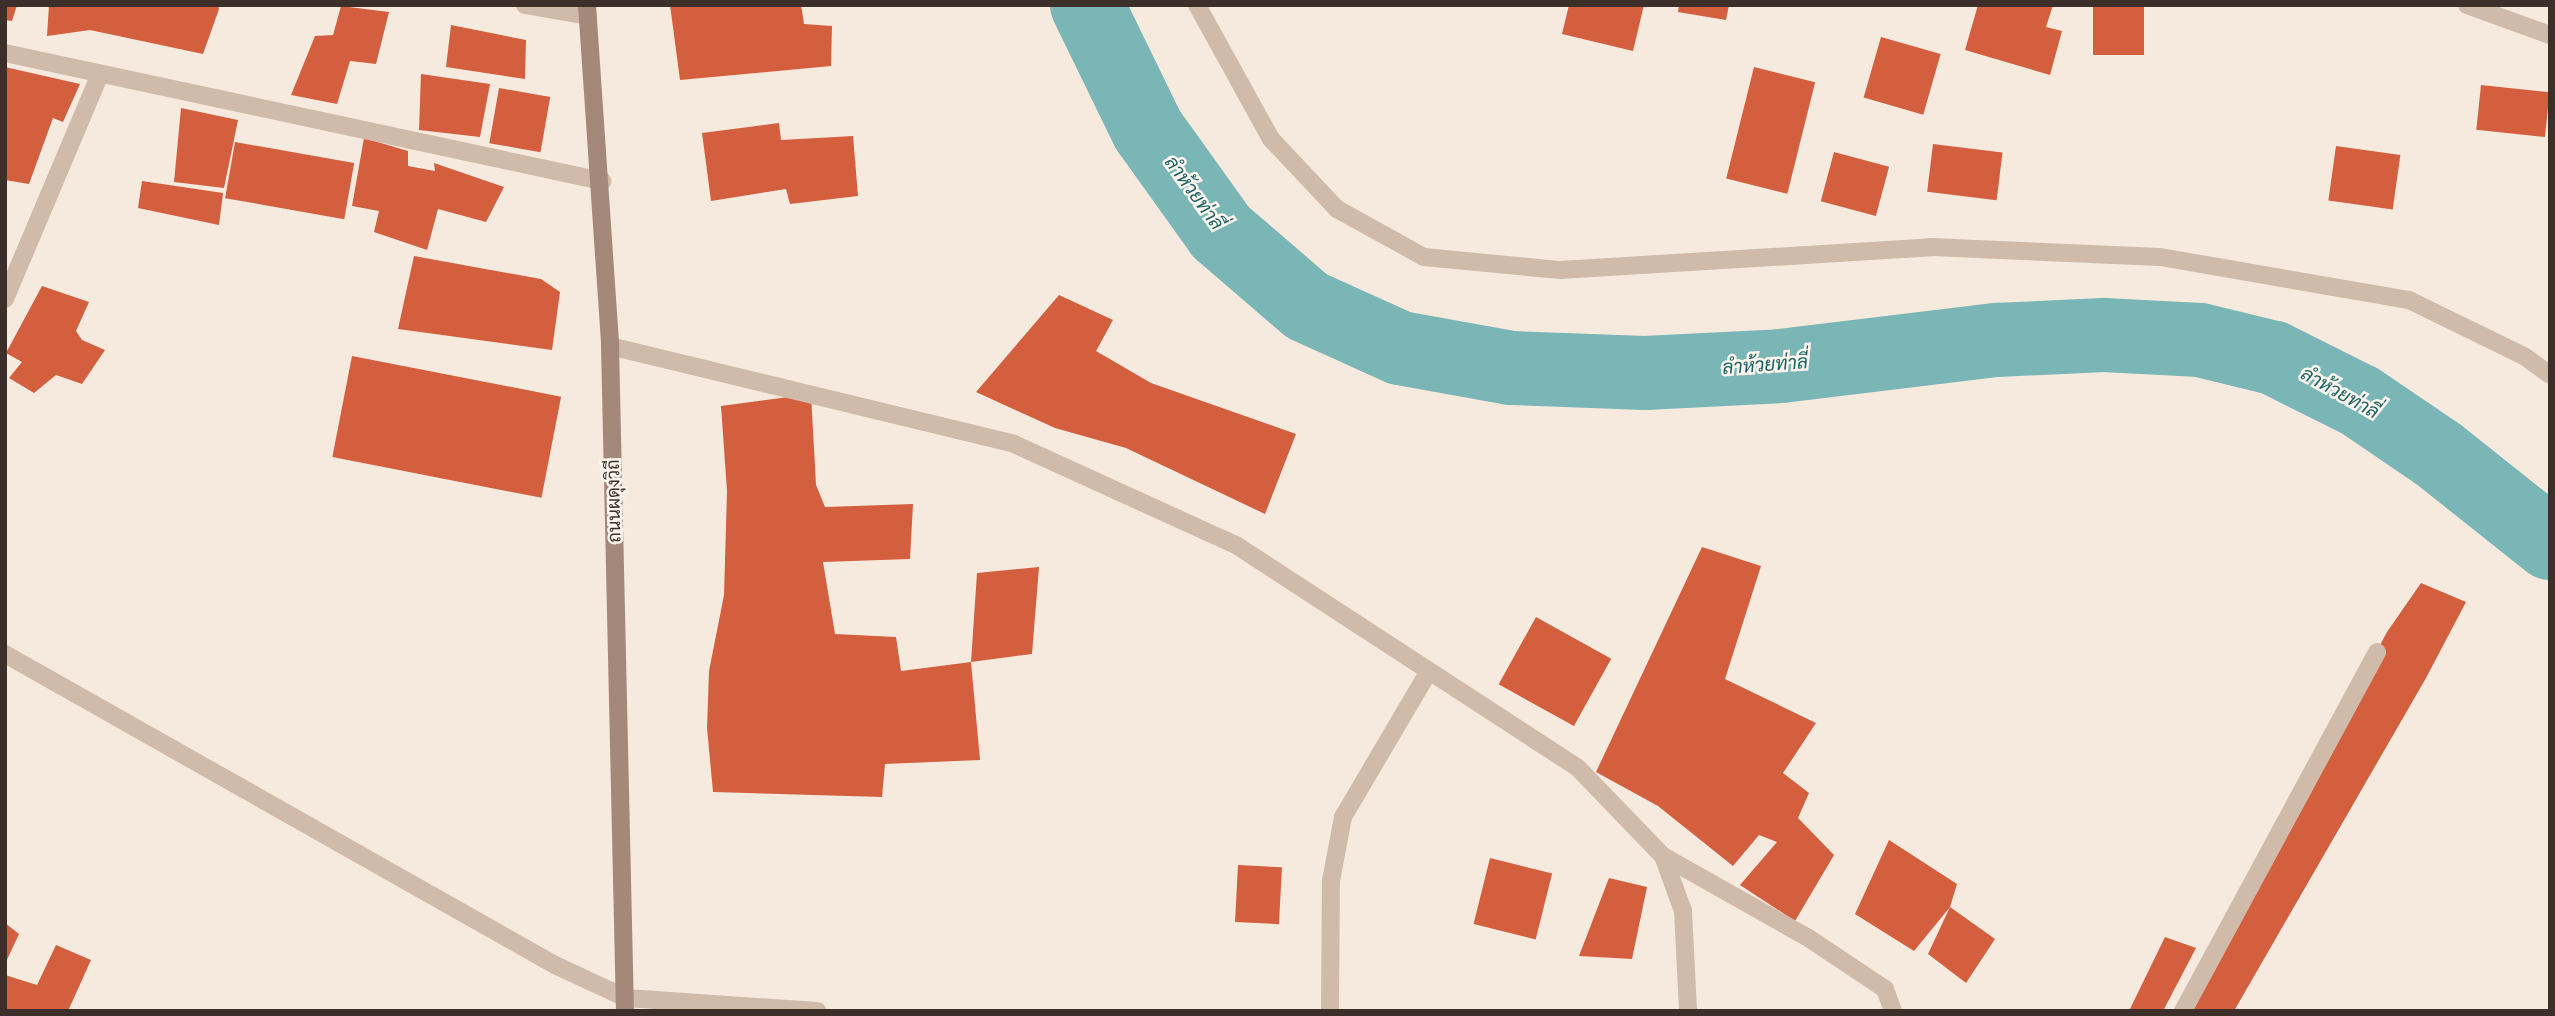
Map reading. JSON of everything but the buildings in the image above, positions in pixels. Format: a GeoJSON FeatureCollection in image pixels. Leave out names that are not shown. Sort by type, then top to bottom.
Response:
{"type":"FeatureCollection","features":[{"type":"Feature","properties":{"kind":"main road","name":"ถนนผดุงวิถี"},"geometry":{"type":"LineString","coordinates":[[588,11],[610,346],[627,1007]]}},
{"type":"Feature","properties":{"kind":"street"},"geometry":{"type":"LineString","coordinates":[[525,5],[588,11]]}},
{"type":"Feature","properties":{"kind":"street"},"geometry":{"type":"LineString","coordinates":[[1197,5],[1271,139],[1337,209],[1424,257],[1560,270],[1931,247],[2160,257],[2409,300],[2525,356],[2550,375]]}},
{"type":"Feature","properties":{"kind":"street"},"geometry":{"type":"LineString","coordinates":[[2467,5],[2550,36]]}},
{"type":"Feature","properties":{"kind":"street"},"geometry":{"type":"LineString","coordinates":[[5,54],[601,181]]}},
{"type":"Feature","properties":{"kind":"street"},"geometry":{"type":"LineString","coordinates":[[5,299],[100,74]]}},
{"type":"Feature","properties":{"kind":"street"},"geometry":{"type":"LineString","coordinates":[[610,346],[1014,444],[1237,545],[1577,767],[1662,856],[1807,937],[1885,989],[1893,1011]]}},
{"type":"Feature","properties":{"kind":"street"},"geometry":{"type":"LineString","coordinates":[[2183,1011],[2377,652]]}},
{"type":"Feature","properties":{"kind":"street"},"geometry":{"type":"LineString","coordinates":[[5,654],[627,1007],[818,1011]]}},
{"type":"Feature","properties":{"kind":"street"},"geometry":{"type":"LineString","coordinates":[[1330,1011],[1331,881],[1343,817],[1429,671]]}},
{"type":"Feature","properties":{"kind":"street"},"geometry":{"type":"LineString","coordinates":[[1662,856],[1682,911],[1688,1011]]}},
{"type":"Feature","properties":{"kind":"waterway","name":"ลำห้วยท่าลี่"},"geometry":{"type":"LineString","coordinates":[[1087,5],[1148,130],[1221,232],[1307,306],[1400,348],[1511,368],[1645,373],[1781,366],[1997,340],[2104,335],[2200,340],[2274,358],[2360,401],[2438,454],[2550,543]]}}]}
